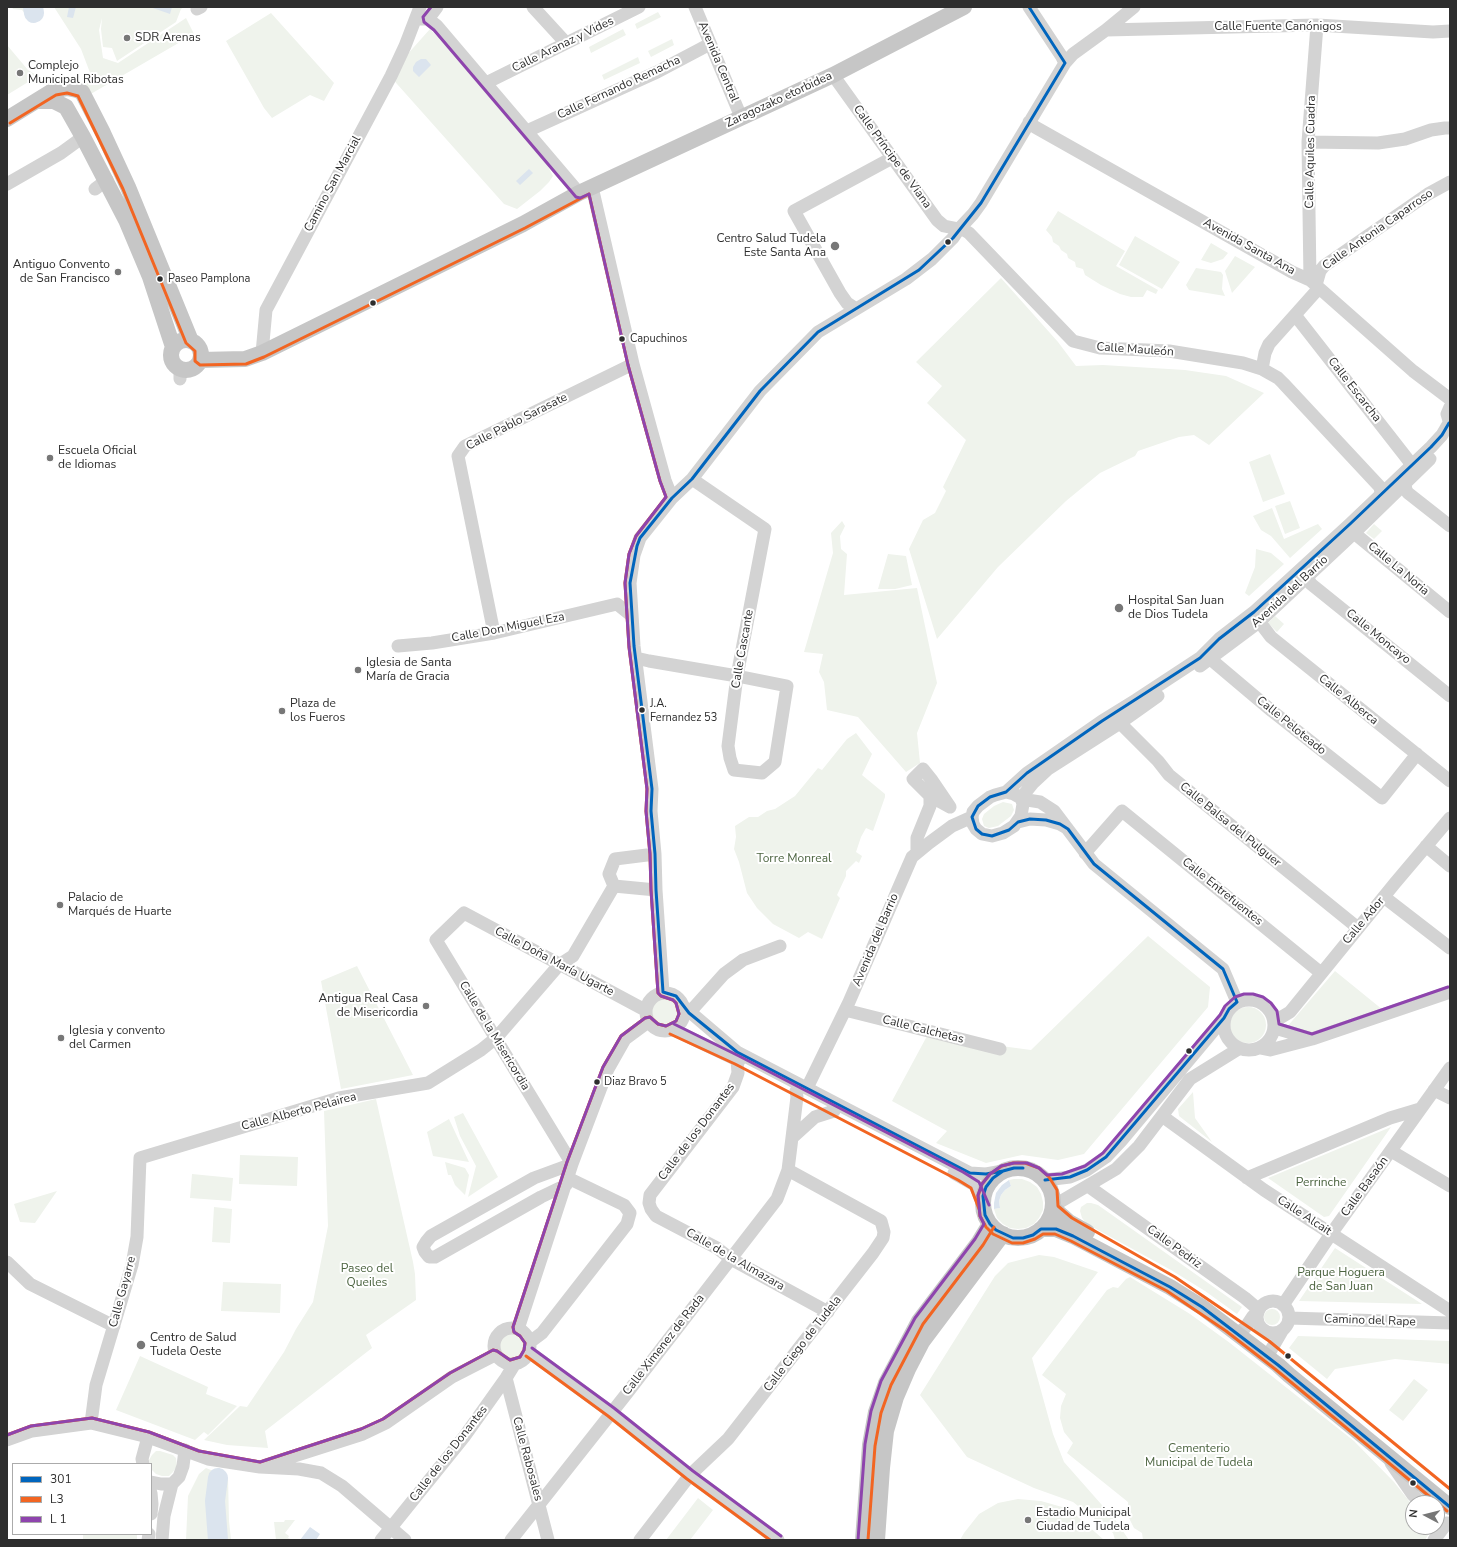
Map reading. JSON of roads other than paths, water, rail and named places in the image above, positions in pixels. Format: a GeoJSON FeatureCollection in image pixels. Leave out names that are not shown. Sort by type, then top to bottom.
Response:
{"type":"FeatureCollection","features":[{"type":"Feature","properties":{"kind":"main road","name":"Zaragozako etorbidea"},"geometry":{"type":"LineString","coordinates":[[200,360],[245,359],[262,353],[523,224],[585,190],[833,75],[947,11],[964,7]]}},
{"type":"Feature","properties":{"kind":"main road"},"geometry":{"type":"LineString","coordinates":[[7,119],[36,101],[58,90],[73,89],[82,92],[128,187],[191,341]]}},
{"type":"Feature","properties":{"kind":"main road"},"geometry":{"type":"LineString","coordinates":[[36,101],[54,100],[66,106],[84,137],[101,185],[126,220],[150,276],[173,347],[171,356],[174,365],[180,374],[197,366],[200,360],[200,350],[197,345],[191,341],[180,341],[173,347]]}},
{"type":"Feature","properties":{"kind":"main road"},"geometry":{"type":"LineString","coordinates":[[1014,1168],[1025,1168],[1036,1172],[1045,1180],[1052,1192],[1053,1207],[1049,1219],[1041,1229],[1033,1235],[1023,1238],[1013,1238],[1003,1234],[990,1224],[985,1216],[984,1196],[986,1187],[993,1178],[1003,1171],[1014,1168]]}},
{"type":"Feature","properties":{"kind":"main road"},"geometry":{"type":"LineString","coordinates":[[1053,1207],[1069,1222],[1173,1281],[1243,1329],[1271,1350],[1450,1496]]}},
{"type":"Feature","properties":{"kind":"main road"},"geometry":{"type":"LineString","coordinates":[[863,1540],[870,1444],[876,1412],[886,1383],[919,1321],[979,1242],[990,1224]]}},
{"type":"Feature","properties":{"kind":"main road"},"geometry":{"type":"LineString","coordinates":[[1041,1229],[1056,1229],[1073,1236],[1170,1287],[1229,1327],[1278,1364],[1289,1375],[1450,1507]]}},
{"type":"Feature","properties":{"kind":"main road"},"geometry":{"type":"LineString","coordinates":[[877,1540],[885,1438],[896,1398],[908,1369],[922,1342],[1003,1234]]}},
{"type":"Feature","properties":{"kind":"street","name":"Camino San Marcial"},"geometry":{"type":"LineString","coordinates":[[262,353],[266,310],[391,76],[421,15],[437,7]]}},
{"type":"Feature","properties":{"kind":"street"},"geometry":{"type":"LineString","coordinates":[[534,7],[566,43]]}},
{"type":"Feature","properties":{"kind":"street","name":"Calle Aranaz y Vides"},"geometry":{"type":"LineString","coordinates":[[486,83],[639,7]]}},
{"type":"Feature","properties":{"kind":"street","name":"Avenida Central"},"geometry":{"type":"LineString","coordinates":[[695,7],[741,117]]}},
{"type":"Feature","properties":{"kind":"street"},"geometry":{"type":"LineString","coordinates":[[1029,7],[1065,63]]}},
{"type":"Feature","properties":{"kind":"street"},"geometry":{"type":"LineString","coordinates":[[663,992],[651,811],[652,789],[634,646],[630,584],[634,556],[640,538],[672,498],[692,479],[760,391],[818,332],[919,270],[953,238],[981,203],[1065,63],[1073,54],[1134,7]]}},
{"type":"Feature","properties":{"kind":"street"},"geometry":{"type":"LineString","coordinates":[[421,15],[437,26],[527,131],[585,190],[665,480],[672,498]]}},
{"type":"Feature","properties":{"kind":"street","name":"Calle Fuente Canónigos"},"geometry":{"type":"LineString","coordinates":[[1106,30],[1317,25],[1434,32],[1450,31]]}},
{"type":"Feature","properties":{"kind":"street","name":"Calle Aquiles Cuadra"},"geometry":{"type":"LineString","coordinates":[[1315,284],[1308,142],[1317,25]]}},
{"type":"Feature","properties":{"kind":"street","name":"Calle Fernando Remacha"},"geometry":{"type":"LineString","coordinates":[[527,131],[656,72],[710,44]]}},
{"type":"Feature","properties":{"kind":"street","name":"Calle Príncipe de Viana"},"geometry":{"type":"LineString","coordinates":[[833,75],[937,220],[944,226],[959,229]]}},
{"type":"Feature","properties":{"kind":"street","name":"Avenida Santa Ana"},"geometry":{"type":"LineString","coordinates":[[1029,122],[1035,127],[1285,269],[1315,284],[1412,371],[1450,399]]}},
{"type":"Feature","properties":{"kind":"street"},"geometry":{"type":"LineString","coordinates":[[1308,142],[1378,143],[1406,139],[1431,130],[1450,128]]}},
{"type":"Feature","properties":{"kind":"street"},"geometry":{"type":"LineString","coordinates":[[7,184],[84,137]]}},
{"type":"Feature","properties":{"kind":"street"},"geometry":{"type":"LineString","coordinates":[[856,309],[847,303],[840,293],[794,211],[892,158]]}},
{"type":"Feature","properties":{"kind":"street","name":"Calle Antonia Caparroso"},"geometry":{"type":"LineString","coordinates":[[1315,284],[1320,271],[1324,266],[1428,194],[1450,182]]}},
{"type":"Feature","properties":{"kind":"street","name":"Calle Mauleón"},"geometry":{"type":"LineString","coordinates":[[959,229],[969,233],[976,239],[1073,341],[1100,348],[1176,352],[1243,363],[1262,369],[1278,378],[1380,487],[1381,493]]}},
{"type":"Feature","properties":{"kind":"street"},"geometry":{"type":"LineString","coordinates":[[1262,369],[1265,353],[1269,344],[1295,315],[1315,284]]}},
{"type":"Feature","properties":{"kind":"street","name":"Calle Escarcha"},"geometry":{"type":"LineString","coordinates":[[1295,315],[1409,461],[1410,466]]}},
{"type":"Feature","properties":{"kind":"street","name":"Calle Pablo Sarasate"},"geometry":{"type":"LineString","coordinates":[[494,633],[458,456],[465,446],[633,364]]}},
{"type":"Feature","properties":{"kind":"street"},"geometry":{"type":"LineString","coordinates":[[1449,423],[1447,414],[1450,407]]}},
{"type":"Feature","properties":{"kind":"street","name":"Avenida del Barrio"},"geometry":{"type":"LineString","coordinates":[[1021,798],[1033,783],[1048,769],[1120,723],[1206,659],[1219,639],[1257,617],[1307,577],[1352,529],[1381,493],[1442,435],[1449,423]]}},
{"type":"Feature","properties":{"kind":"street","name":"Avenida del Barrio"},"geometry":{"type":"LineString","coordinates":[[1257,617],[1352,529],[1406,484],[1450,439]]}},
{"type":"Feature","properties":{"kind":"street","name":"Calle Cascante"},"geometry":{"type":"LineString","coordinates":[[692,479],[765,529],[737,676],[728,746],[734,770],[762,773],[775,762],[787,686],[737,676]]}},
{"type":"Feature","properties":{"kind":"street"},"geometry":{"type":"LineString","coordinates":[[1406,484],[1406,490],[1408,492],[1450,526]]}},
{"type":"Feature","properties":{"kind":"street","name":"Calle La Noria"},"geometry":{"type":"LineString","coordinates":[[1352,529],[1450,612]]}},
{"type":"Feature","properties":{"kind":"street","name":"Calle Moncayo"},"geometry":{"type":"LineString","coordinates":[[1307,577],[1312,584],[1450,696]]}},
{"type":"Feature","properties":{"kind":"street"},"geometry":{"type":"LineString","coordinates":[[630,584],[617,604],[632,616]]}},
{"type":"Feature","properties":{"kind":"street","name":"Calle Don Miguel Eza"},"geometry":{"type":"LineString","coordinates":[[398,646],[432,643],[494,633],[617,604]]}},
{"type":"Feature","properties":{"kind":"street","name":"Calle Alberca"},"geometry":{"type":"LineString","coordinates":[[1257,617],[1271,637],[1450,781]]}},
{"type":"Feature","properties":{"kind":"street"},"geometry":{"type":"LineString","coordinates":[[636,658],[737,676]]}},
{"type":"Feature","properties":{"kind":"street","name":"Avenida del Barrio"},"geometry":{"type":"LineString","coordinates":[[1006,792],[1027,773],[1102,721],[1206,659]]}},
{"type":"Feature","properties":{"kind":"street","name":"Calle Peloteado"},"geometry":{"type":"LineString","coordinates":[[1206,659],[1382,798],[1417,754]]}},
{"type":"Feature","properties":{"kind":"street"},"geometry":{"type":"LineString","coordinates":[[1120,723],[1120,714],[1122,709]]}},
{"type":"Feature","properties":{"kind":"street","name":"Calle Balsa del Pulguer"},"geometry":{"type":"LineString","coordinates":[[1120,723],[1170,775],[1358,928]]}},
{"type":"Feature","properties":{"kind":"street"},"geometry":{"type":"LineString","coordinates":[[950,807],[923,769],[913,780],[930,796],[950,807],[972,817]]}},
{"type":"Feature","properties":{"kind":"street"},"geometry":{"type":"LineString","coordinates":[[1021,798],[1023,811],[1018,822],[1009,830],[992,836],[982,834],[976,829],[972,817],[978,806],[995,795],[1006,792],[1021,798],[1033,800],[1050,808],[1058,815],[1094,864],[1223,969],[1237,1002]]}},
{"type":"Feature","properties":{"kind":"street"},"geometry":{"type":"LineString","coordinates":[[917,853],[917,838],[930,806],[930,796]]}},
{"type":"Feature","properties":{"kind":"street","name":"Calle Entrefuentes"},"geometry":{"type":"LineString","coordinates":[[1085,853],[1122,811],[1322,973]]}},
{"type":"Feature","properties":{"kind":"street","name":"Avenida del Barrio"},"geometry":{"type":"LineString","coordinates":[[801,1090],[845,1010],[908,865],[917,853],[952,826],[972,817]]}},
{"type":"Feature","properties":{"kind":"street","name":"Calle Ador"},"geometry":{"type":"LineString","coordinates":[[1275,1025],[1290,1012],[1450,818]]}},
{"type":"Feature","properties":{"kind":"street"},"geometry":{"type":"LineString","coordinates":[[1018,822],[1030,819],[1046,820],[1060,824],[1068,829]]}},
{"type":"Feature","properties":{"kind":"street"},"geometry":{"type":"LineString","coordinates":[[1426,846],[1450,866]]}},
{"type":"Feature","properties":{"kind":"street"},"geometry":{"type":"LineString","coordinates":[[655,854],[615,859],[609,874],[614,886],[656,890]]}},
{"type":"Feature","properties":{"kind":"street","name":"Calle Alberto Pelairea"},"geometry":{"type":"LineString","coordinates":[[140,1158],[339,1098],[428,1083],[481,1050],[496,1038],[559,965],[573,956],[614,886]]}},
{"type":"Feature","properties":{"kind":"street"},"geometry":{"type":"LineString","coordinates":[[1384,897],[1450,948]]}},
{"type":"Feature","properties":{"kind":"street","name":"Calle Doña María Ugarte"},"geometry":{"type":"LineString","coordinates":[[464,913],[559,965],[647,1016]]}},
{"type":"Feature","properties":{"kind":"street","name":"Calle de la Misericordia"},"geometry":{"type":"LineString","coordinates":[[464,913],[436,940],[572,1164]]}},
{"type":"Feature","properties":{"kind":"street"},"geometry":{"type":"LineString","coordinates":[[780,946],[744,960],[724,974],[686,1009],[680,1024],[672,1030],[667,1031],[656,1029],[647,1016],[647,1004],[656,994],[663,992],[676,996],[686,1009],[737,1052],[834,1111],[975,1185],[984,1208]]}},
{"type":"Feature","properties":{"kind":"street"},"geometry":{"type":"LineString","coordinates":[[1224,1018],[1226,1036],[1232,1044],[1246,1050],[1260,1048],[1270,1050],[1312,1039],[1450,992]]}},
{"type":"Feature","properties":{"kind":"street"},"geometry":{"type":"LineString","coordinates":[[1045,1180],[1070,1177],[1087,1170],[1106,1157],[1224,1018],[1229,1009],[1237,1002],[1245,999],[1253,999],[1261,1002],[1270,1010],[1275,1025],[1270,1040],[1260,1048]]}},
{"type":"Feature","properties":{"kind":"street","name":"Calle Calchetas"},"geometry":{"type":"LineString","coordinates":[[845,1010],[1000,1050]]}},
{"type":"Feature","properties":{"kind":"street"},"geometry":{"type":"LineString","coordinates":[[518,1329],[572,1164],[609,1068],[624,1039],[647,1016]]}},
{"type":"Feature","properties":{"kind":"street"},"geometry":{"type":"LineString","coordinates":[[1275,1025],[1312,1039]]}},
{"type":"Feature","properties":{"kind":"street"},"geometry":{"type":"LineString","coordinates":[[672,1030],[801,1090],[970,1172],[986,1174],[1003,1171]]}},
{"type":"Feature","properties":{"kind":"street"},"geometry":{"type":"LineString","coordinates":[[1053,1207],[1116,1169],[1139,1146],[1190,1079],[1240,1048]]}},
{"type":"Feature","properties":{"kind":"street","name":"Calle de los Donantes"},"geometry":{"type":"LineString","coordinates":[[649,1203],[650,1195],[733,1087],[738,1073],[737,1060]]}},
{"type":"Feature","properties":{"kind":"street","name":"Calle Basaón"},"geometry":{"type":"LineString","coordinates":[[1283,1305],[1331,1234],[1450,1068]]}},
{"type":"Feature","properties":{"kind":"street","name":"Calle Ximenez de Rada"},"geometry":{"type":"LineString","coordinates":[[511,1540],[777,1199],[788,1170],[793,1137],[796,1097],[801,1090]]}},
{"type":"Feature","properties":{"kind":"street"},"geometry":{"type":"LineString","coordinates":[[1434,1090],[1450,1098]]}},
{"type":"Feature","properties":{"kind":"street"},"geometry":{"type":"LineString","coordinates":[[1247,1178],[1390,1118],[1420,1109]]}},
{"type":"Feature","properties":{"kind":"street"},"geometry":{"type":"LineString","coordinates":[[793,1137],[815,1117],[834,1111]]}},
{"type":"Feature","properties":{"kind":"street","name":"Calle Alcait"},"geometry":{"type":"LineString","coordinates":[[1162,1116],[1247,1178],[1450,1311]]}},
{"type":"Feature","properties":{"kind":"street"},"geometry":{"type":"LineString","coordinates":[[1391,1152],[1450,1186]]}},
{"type":"Feature","properties":{"kind":"street","name":"Calle Gayarre"},"geometry":{"type":"LineString","coordinates":[[91,1422],[96,1385],[132,1265],[136,1237],[140,1158]]}},
{"type":"Feature","properties":{"kind":"street"},"geometry":{"type":"LineString","coordinates":[[567,1182],[435,1257],[429,1258],[424,1252],[423,1247],[431,1236],[534,1178],[572,1164]]}},
{"type":"Feature","properties":{"kind":"street","name":"Calle Ciego de Tudela"},"geometry":{"type":"LineString","coordinates":[[640,1540],[690,1475],[728,1439],[828,1312],[883,1238],[884,1232],[880,1221],[788,1170]]}},
{"type":"Feature","properties":{"kind":"street"},"geometry":{"type":"LineString","coordinates":[[567,1182],[624,1205],[630,1213],[627,1224],[530,1347],[523,1361],[514,1365],[503,1363],[495,1355],[494,1349],[496,1337],[500,1332],[506,1329],[518,1329],[523,1332],[530,1347],[690,1475],[778,1540]]}},
{"type":"Feature","properties":{"kind":"street","name":"Calle Pedriz"},"geometry":{"type":"LineString","coordinates":[[1088,1186],[1245,1298],[1258,1312]]}},
{"type":"Feature","properties":{"kind":"street","name":"Calle de la Almazara"},"geometry":{"type":"LineString","coordinates":[[649,1203],[656,1216],[716,1248],[731,1259],[828,1312]]}},
{"type":"Feature","properties":{"kind":"street"},"geometry":{"type":"LineString","coordinates":[[7,1262],[30,1284],[114,1326]]}},
{"type":"Feature","properties":{"kind":"street"},"geometry":{"type":"LineString","coordinates":[[1243,1329],[1266,1303],[1274,1301],[1283,1305],[1287,1308],[1289,1318],[1285,1328],[1271,1350]]}},
{"type":"Feature","properties":{"kind":"street"},"geometry":{"type":"LineString","coordinates":[[1258,1312],[1259,1325],[1267,1332],[1277,1333],[1282,1331]]}},
{"type":"Feature","properties":{"kind":"street","name":"Camino del Rape"},"geometry":{"type":"LineString","coordinates":[[1289,1318],[1450,1323]]}},
{"type":"Feature","properties":{"kind":"street"},"geometry":{"type":"LineString","coordinates":[[260,1467],[362,1434],[386,1424],[452,1377],[495,1355]]}},
{"type":"Feature","properties":{"kind":"street","name":"Calle de los Donantes"},"geometry":{"type":"LineString","coordinates":[[381,1540],[464,1437],[514,1365]]}},
{"type":"Feature","properties":{"kind":"street","name":"Calle Rabosales"},"geometry":{"type":"LineString","coordinates":[[506,1378],[548,1540]]}},
{"type":"Feature","properties":{"kind":"street"},"geometry":{"type":"LineString","coordinates":[[7,1440],[32,1431],[91,1422],[148,1438],[208,1459],[260,1467],[321,1473],[342,1486],[405,1540]]}},
{"type":"Feature","properties":{"kind":"street"},"geometry":{"type":"LineString","coordinates":[[143,1463],[142,1459],[148,1438]]}},
{"type":"Feature","properties":{"kind":"street"},"geometry":{"type":"LineString","coordinates":[[162,1540],[164,1516],[172,1484],[179,1477],[183,1466],[185,1450]]}},
{"type":"Feature","properties":{"kind":"street"},"geometry":{"type":"LineString","coordinates":[[1382,1452],[1413,1495]]}},
{"type":"Feature","properties":{"kind":"street"},"geometry":{"type":"LineString","coordinates":[[152,1482],[172,1484]]}},
{"type":"Feature","properties":{"kind":"waterway"},"geometry":{"type":"LineString","coordinates":[[33,7],[34,13]]}},
{"type":"Feature","properties":{"kind":"waterway"},"geometry":{"type":"LineString","coordinates":[[218,1478],[215,1501],[218,1540]]}},
{"type":"Feature","properties":{"kind":"place","name":"SDR Arenas"},"geometry":{"type":"Point","coordinates":[127,38]}},
{"type":"Feature","properties":{"kind":"place","name":"Complejo Municipal Ribotas"},"geometry":{"type":"Point","coordinates":[20,73]}},
{"type":"Feature","properties":{"kind":"place","name":"Centro Salud Tudela Este Santa Ana"},"geometry":{"type":"Point","coordinates":[835,246]}},
{"type":"Feature","properties":{"kind":"place","name":"Antiguo Convento de San Francisco"},"geometry":{"type":"Point","coordinates":[118,272]}},
{"type":"Feature","properties":{"kind":"place","name":"Paseo Pamplona"},"geometry":{"type":"Point","coordinates":[160,279]}},
{"type":"Feature","properties":{"kind":"place","name":"Capuchinos"},"geometry":{"type":"Point","coordinates":[622,339]}},
{"type":"Feature","properties":{"kind":"place","name":"Escuela Oficial de Idiomas"},"geometry":{"type":"Point","coordinates":[50,458]}},
{"type":"Feature","properties":{"kind":"place","name":"Hospital San Juan de Dios Tudela"},"geometry":{"type":"Point","coordinates":[1119,608]}},
{"type":"Feature","properties":{"kind":"place","name":"Iglesia de Santa María de Gracia"},"geometry":{"type":"Point","coordinates":[358,670]}},
{"type":"Feature","properties":{"kind":"place","name":"J.A. Fernandez 53"},"geometry":{"type":"Point","coordinates":[642,710]}},
{"type":"Feature","properties":{"kind":"place","name":"Plaza de los Fueros"},"geometry":{"type":"Point","coordinates":[282,711]}},
{"type":"Feature","properties":{"kind":"place","name":"Palacio de Marqués de Huarte"},"geometry":{"type":"Point","coordinates":[60,905]}},
{"type":"Feature","properties":{"kind":"place","name":"Antigua Real Casa de Misericordia"},"geometry":{"type":"Point","coordinates":[426,1006]}},
{"type":"Feature","properties":{"kind":"place","name":"Iglesia y convento del Carmen"},"geometry":{"type":"Point","coordinates":[61,1038]}},
{"type":"Feature","properties":{"kind":"place","name":"Diaz Bravo 5"},"geometry":{"type":"Point","coordinates":[597,1082]}},
{"type":"Feature","properties":{"kind":"place","name":"Centro de Salud Tudela Oeste"},"geometry":{"type":"Point","coordinates":[141,1345]}},
{"type":"Feature","properties":{"kind":"place","name":"Estadio Municipal Ciudad de Tudela"},"geometry":{"type":"Point","coordinates":[1028,1520]}},
{"type":"Feature","properties":{"kind":"park label","name":"Torre Monreal"},"geometry":{"type":"Point","coordinates":[794,859]}},
{"type":"Feature","properties":{"kind":"park label","name":"Perrinche"},"geometry":{"type":"Point","coordinates":[1321,1183]}},
{"type":"Feature","properties":{"kind":"park label","name":"Paseo del Queiles"},"geometry":{"type":"Point","coordinates":[367,1276]}},
{"type":"Feature","properties":{"kind":"park label","name":"Parque Hoguera de San Juan"},"geometry":{"type":"Point","coordinates":[1341,1280]}},
{"type":"Feature","properties":{"kind":"park label","name":"Cementerio Municipal de Tudela"},"geometry":{"type":"Point","coordinates":[1199,1456]}}]}
